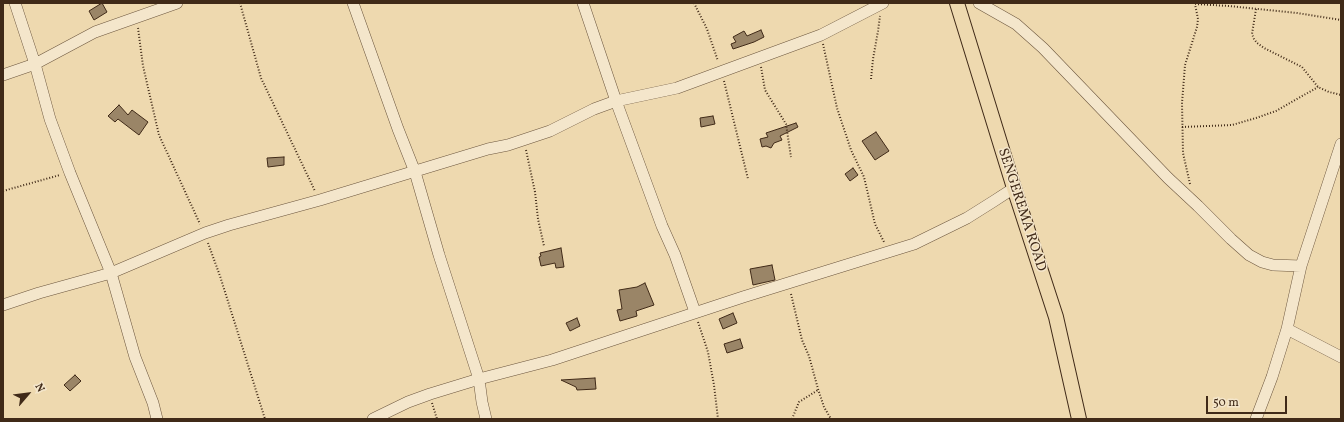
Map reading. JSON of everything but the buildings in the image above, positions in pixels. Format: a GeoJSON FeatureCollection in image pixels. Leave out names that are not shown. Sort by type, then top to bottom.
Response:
{"type":"FeatureCollection","features":[{"type":"Feature","properties":{"kind":"main road","name":"SENGEREMA ROAD"},"geometry":{"type":"LineString","coordinates":[[957,3],[1014,188],[1056,317],[1079,419]]}},
{"type":"Feature","properties":{"kind":"street"},"geometry":{"type":"LineString","coordinates":[[15,3],[50,119],[70,173],[111,273],[135,357],[153,403],[157,419]]}},
{"type":"Feature","properties":{"kind":"street"},"geometry":{"type":"LineString","coordinates":[[3,75],[34,64],[95,32],[136,16],[176,3]]}},
{"type":"Feature","properties":{"kind":"street"},"geometry":{"type":"LineString","coordinates":[[352,3],[415,172],[479,379],[486,419]]}},
{"type":"Feature","properties":{"kind":"street"},"geometry":{"type":"LineString","coordinates":[[583,3],[616,101],[695,312]]}},
{"type":"Feature","properties":{"kind":"street"},"geometry":{"type":"LineString","coordinates":[[979,3],[1016,24],[1043,48],[1230,240],[1249,255],[1262,262],[1273,265],[1301,266]]}},
{"type":"Feature","properties":{"kind":"street"},"geometry":{"type":"LineString","coordinates":[[3,305],[39,293],[111,273],[205,233],[254,217],[320,200],[488,149],[508,145],[550,130],[594,109],[616,101],[677,88],[821,35],[882,4]]}},
{"type":"Feature","properties":{"kind":"street"},"geometry":{"type":"LineString","coordinates":[[1256,419],[1272,377],[1287,329],[1301,266],[1341,144]]}},
{"type":"Feature","properties":{"kind":"street"},"geometry":{"type":"LineString","coordinates":[[373,419],[408,402],[430,394],[479,379],[552,360],[695,312],[914,244],[967,218],[1014,188]]}},
{"type":"Feature","properties":{"kind":"street"},"geometry":{"type":"LineString","coordinates":[[1287,329],[1341,357]]}},
{"type":"Feature","properties":{"kind":"path"},"geometry":{"type":"LineString","coordinates":[[240,3],[262,78],[320,200]]}},
{"type":"Feature","properties":{"kind":"path"},"geometry":{"type":"LineString","coordinates":[[694,3],[707,29],[722,72],[748,179]]}},
{"type":"Feature","properties":{"kind":"path"},"geometry":{"type":"LineString","coordinates":[[1191,186],[1183,153],[1182,103],[1185,65],[1198,20],[1194,3],[1297,13],[1341,20]]}},
{"type":"Feature","properties":{"kind":"path"},"geometry":{"type":"LineString","coordinates":[[871,79],[882,4]]}},
{"type":"Feature","properties":{"kind":"path"},"geometry":{"type":"LineString","coordinates":[[1256,9],[1252,27],[1254,39],[1264,48],[1302,67],[1318,87],[1341,95]]}},
{"type":"Feature","properties":{"kind":"path"},"geometry":{"type":"LineString","coordinates":[[136,16],[143,66],[159,135],[205,233],[265,419]]}},
{"type":"Feature","properties":{"kind":"path"},"geometry":{"type":"LineString","coordinates":[[821,35],[837,108],[851,150],[864,177],[875,224],[888,252]]}},
{"type":"Feature","properties":{"kind":"path"},"geometry":{"type":"LineString","coordinates":[[760,58],[761,73],[765,90],[786,124],[791,157]]}},
{"type":"Feature","properties":{"kind":"path"},"geometry":{"type":"LineString","coordinates":[[1182,127],[1232,125],[1256,118],[1276,111],[1318,87]]}},
{"type":"Feature","properties":{"kind":"path"},"geometry":{"type":"LineString","coordinates":[[524,139],[544,246]]}},
{"type":"Feature","properties":{"kind":"path"},"geometry":{"type":"LineString","coordinates":[[3,191],[70,173]]}},
{"type":"Feature","properties":{"kind":"path"},"geometry":{"type":"LineString","coordinates":[[789,283],[802,340],[809,356],[824,407],[831,419]]}},
{"type":"Feature","properties":{"kind":"path"},"geometry":{"type":"LineString","coordinates":[[695,312],[708,352],[718,419]]}},
{"type":"Feature","properties":{"kind":"path"},"geometry":{"type":"LineString","coordinates":[[792,419],[799,402],[818,389]]}},
{"type":"Feature","properties":{"kind":"path"},"geometry":{"type":"LineString","coordinates":[[430,394],[437,419]]}}]}
